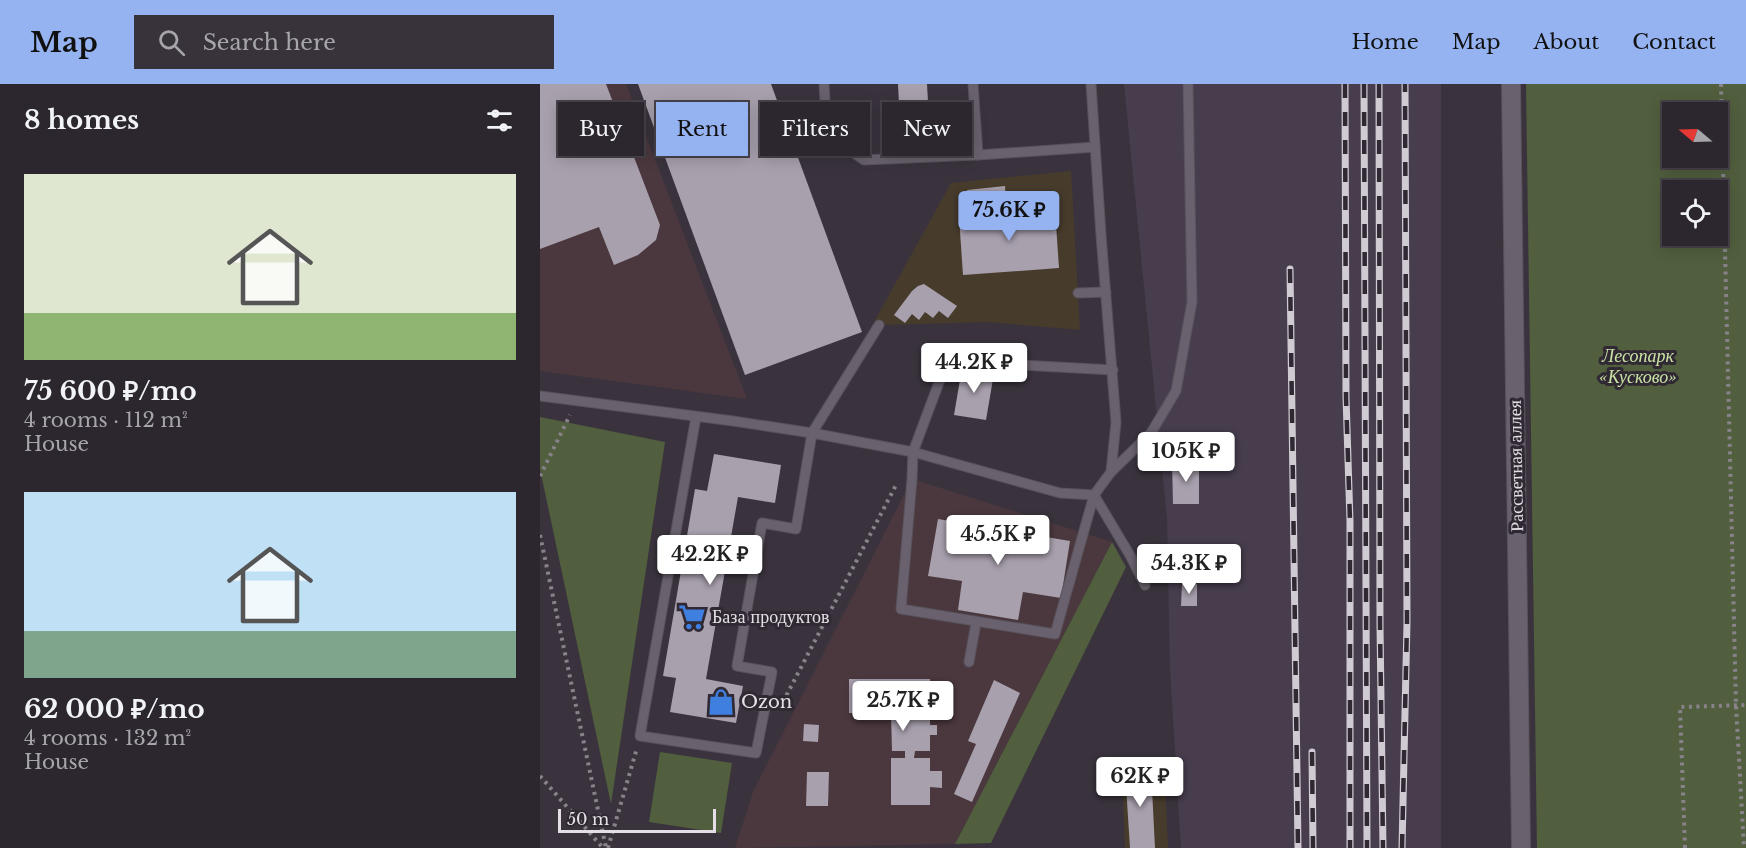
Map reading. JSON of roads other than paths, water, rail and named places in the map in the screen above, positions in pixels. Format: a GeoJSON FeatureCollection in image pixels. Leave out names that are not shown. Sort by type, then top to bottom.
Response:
{"type":"FeatureCollection","features":[{"type":"Feature","properties":{"kind":"street","name":"Рассветная аллея"},"geometry":{"type":"LineString","coordinates":[[1511,84],[1521,848]]}},
{"type":"Feature","properties":{"kind":"lane"},"geometry":{"type":"LineString","coordinates":[[824,84],[827,135],[864,160],[1095,147]]}},
{"type":"Feature","properties":{"kind":"lane"},"geometry":{"type":"LineString","coordinates":[[973,84],[978,155]]}},
{"type":"Feature","properties":{"kind":"lane"},"geometry":{"type":"LineString","coordinates":[[1091,84],[1116,422],[1111,472]]}},
{"type":"Feature","properties":{"kind":"lane"},"geometry":{"type":"LineString","coordinates":[[1113,370],[947,361],[913,452],[901,609],[976,623],[1055,634],[1094,495],[1111,472],[1150,433],[1176,392],[1192,303],[1188,84]]}},
{"type":"Feature","properties":{"kind":"lane"},"geometry":{"type":"LineString","coordinates":[[1078,293],[1106,292]]}},
{"type":"Feature","properties":{"kind":"lane"},"geometry":{"type":"LineString","coordinates":[[696,417],[640,736],[756,753],[772,672],[736,666],[762,523],[796,529],[812,433],[879,325]]}},
{"type":"Feature","properties":{"kind":"lane"},"geometry":{"type":"LineString","coordinates":[[540,396],[753,423],[812,433],[913,452],[1060,493],[1094,495]]}},
{"type":"Feature","properties":{"kind":"lane"},"geometry":{"type":"LineString","coordinates":[[1094,495],[1145,585]]}},
{"type":"Feature","properties":{"kind":"lane"},"geometry":{"type":"LineString","coordinates":[[969,662],[976,623]]}},
{"type":"Feature","properties":{"kind":"railway"},"geometry":{"type":"LineString","coordinates":[[1345,84],[1346,397],[1350,521],[1350,848]]}},
{"type":"Feature","properties":{"kind":"railway"},"geometry":{"type":"LineString","coordinates":[[1364,84],[1367,848]]}},
{"type":"Feature","properties":{"kind":"railway"},"geometry":{"type":"LineString","coordinates":[[1379,84],[1380,625],[1383,848]]}},
{"type":"Feature","properties":{"kind":"railway"},"geometry":{"type":"LineString","coordinates":[[1402,848],[1407,622],[1405,84]]}},
{"type":"Feature","properties":{"kind":"railway"},"geometry":{"type":"LineString","coordinates":[[1290,269],[1298,848]]}},
{"type":"Feature","properties":{"kind":"railway"},"geometry":{"type":"LineString","coordinates":[[1312,752],[1313,848]]}},
{"type":"Feature","properties":{"kind":"place","name":"База продуктов"},"geometry":{"type":"Point","coordinates":[692,617]}},
{"type":"Feature","properties":{"kind":"place","name":"Ozon"},"geometry":{"type":"Point","coordinates":[721,702]}},
{"type":"Feature","properties":{"kind":"park label","name":"Лесопарк «Кусково»"},"geometry":{"type":"Point","coordinates":[1638,366]}}]}
